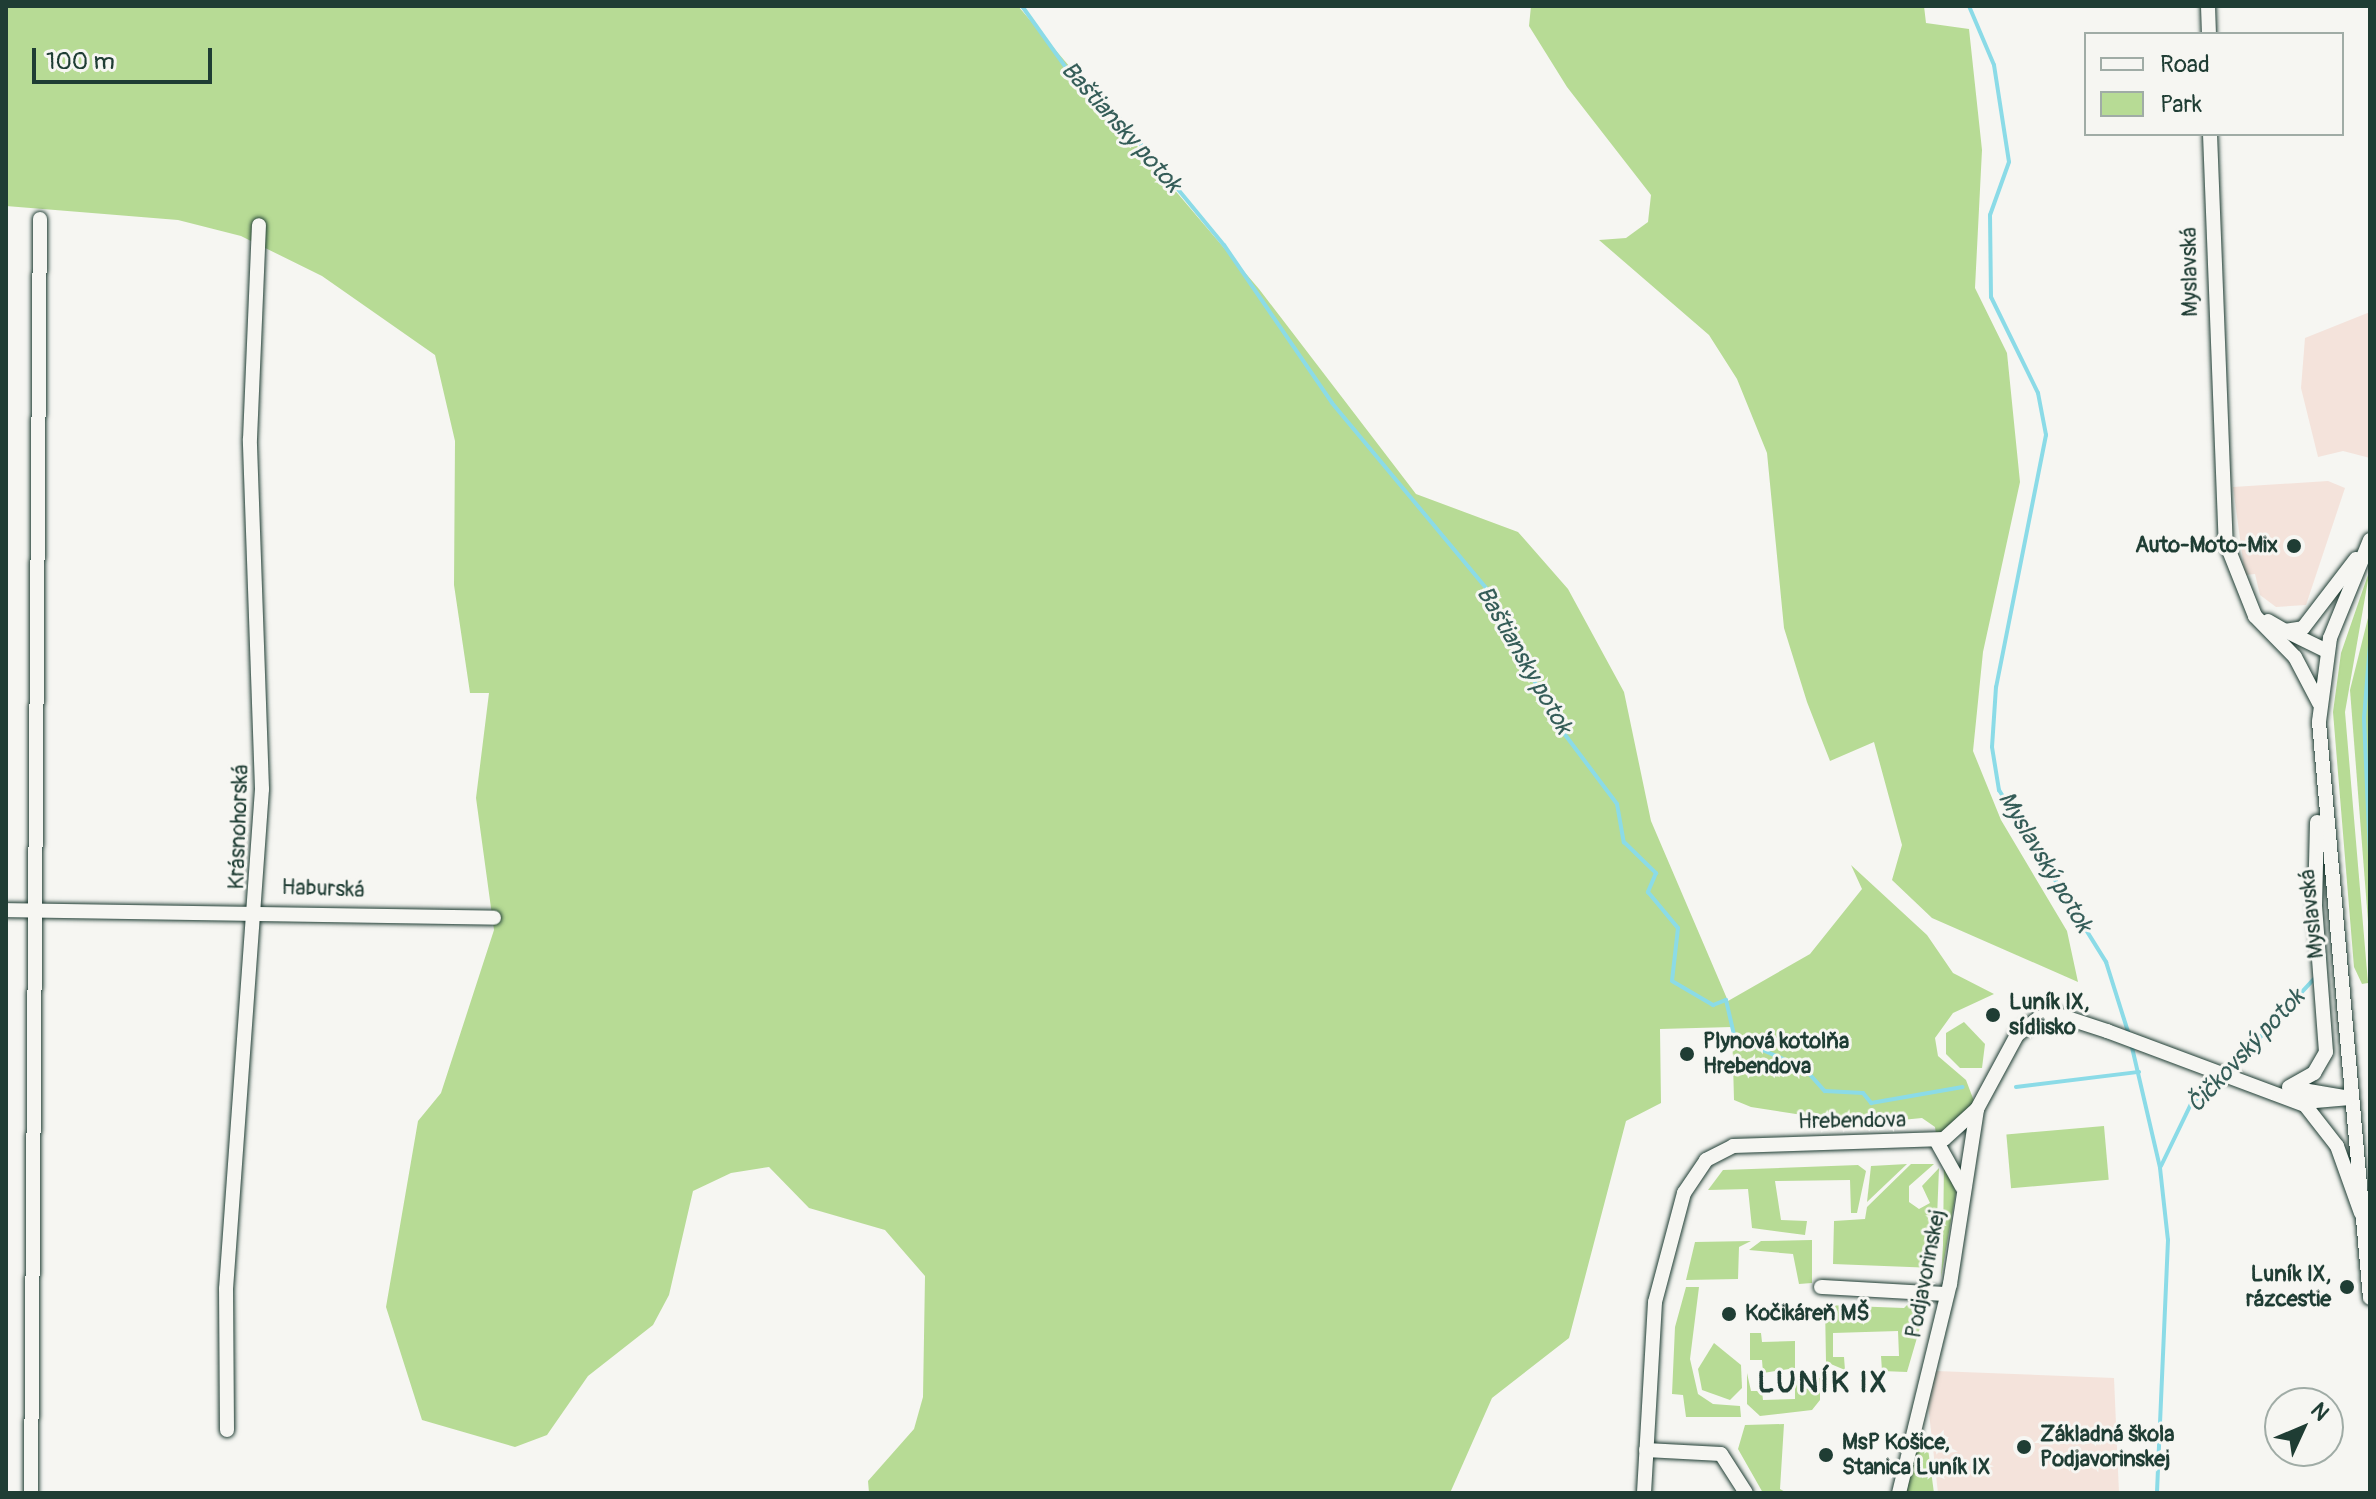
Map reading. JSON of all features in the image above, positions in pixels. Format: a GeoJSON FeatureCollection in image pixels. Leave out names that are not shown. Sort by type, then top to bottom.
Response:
{"type":"FeatureCollection","features":[{"type":"Feature","properties":{"kind":"street"},"geometry":{"type":"LineString","coordinates":[[2208,6],[2209,32]]}},
{"type":"Feature","properties":{"kind":"street","name":"Myslavská"},"geometry":{"type":"LineString","coordinates":[[2210,136],[2221,496],[2228,553],[2260,623],[2295,657],[2319,704],[2319,738],[2370,1298]]}},
{"type":"Feature","properties":{"kind":"street"},"geometry":{"type":"LineString","coordinates":[[31,1493],[40,219]]}},
{"type":"Feature","properties":{"kind":"street","name":"Krásnohorská"},"geometry":{"type":"LineString","coordinates":[[227,1430],[226,1289],[258,909],[264,690],[250,439],[259,225]]}},
{"type":"Feature","properties":{"kind":"street"},"geometry":{"type":"LineString","coordinates":[[2319,704],[2327,651],[2349,585],[2368,544]]}},
{"type":"Feature","properties":{"kind":"street"},"geometry":{"type":"LineString","coordinates":[[2285,631],[2309,624],[2332,582],[2368,544]]}},
{"type":"Feature","properties":{"kind":"street","name":"Myslavská"},"geometry":{"type":"LineString","coordinates":[[2246,597],[2285,631],[2327,651]]}},
{"type":"Feature","properties":{"kind":"street"},"geometry":{"type":"LineString","coordinates":[[2293,1094],[2314,1073],[2327,1047],[2315,905],[2319,738]]}},
{"type":"Feature","properties":{"kind":"street","name":"Haburská"},"geometry":{"type":"LineString","coordinates":[[6,910],[258,909],[494,918]]}},
{"type":"Feature","properties":{"kind":"street","name":"Hrebendova"},"geometry":{"type":"LineString","coordinates":[[1644,1493],[1655,1302],[1684,1193],[1706,1160],[1733,1146],[1937,1142],[1977,1109],[2017,1035],[2034,1020],[2058,1015],[2293,1094]]}},
{"type":"Feature","properties":{"kind":"street"},"geometry":{"type":"LineString","coordinates":[[2293,1094],[2351,1098]]}},
{"type":"Feature","properties":{"kind":"street"},"geometry":{"type":"LineString","coordinates":[[2293,1094],[2327,1127],[2361,1213]]}},
{"type":"Feature","properties":{"kind":"street","name":"Podjavorinskej"},"geometry":{"type":"LineString","coordinates":[[1899,1493],[1947,1294],[1977,1109]]}},
{"type":"Feature","properties":{"kind":"street"},"geometry":{"type":"LineString","coordinates":[[1937,1142],[1956,1164],[1964,1191]]}},
{"type":"Feature","properties":{"kind":"street"},"geometry":{"type":"LineString","coordinates":[[1821,1287],[1947,1294]]}},
{"type":"Feature","properties":{"kind":"street"},"geometry":{"type":"LineString","coordinates":[[1646,1450],[1721,1454],[1746,1493]]}},
{"type":"Feature","properties":{"kind":"shaded area"},"geometry":{"type":"Polygon","coordinates":[[[2370,312],[2370,458],[2343,451],[2318,457],[2301,388],[2305,338],[2370,312]]]}},
{"type":"Feature","properties":{"kind":"shaded area"},"geometry":{"type":"Polygon","coordinates":[[[2328,481],[2345,488],[2306,605],[2276,607],[2260,595],[2255,574],[2245,575],[2233,487],[2328,481]]]}},
{"type":"Feature","properties":{"kind":"shaded area","name":"Základná škola Podjavorinskej"},"geometry":{"type":"Polygon","coordinates":[[[1936,1371],[2114,1378],[2119,1493],[1938,1493],[1928,1404],[1936,1371]]]}},
{"type":"Feature","properties":{"kind":"green space"},"geometry":{"type":"Polygon","coordinates":[[[6,6],[1018,6],[1259,289],[1416,494],[1518,532],[1568,589],[1624,692],[1651,821],[1728,1001],[1810,954],[1862,889],[1851,865],[1927,935],[1953,973],[1994,994],[1953,1013],[1935,1038],[1938,1056],[1966,1080],[1977,1109],[1937,1142],[1935,1127],[1922,1118],[1861,1124],[1751,1107],[1734,1100],[1732,1027],[1660,1029],[1661,1103],[1626,1121],[1569,1338],[1492,1398],[1450,1493],[869,1493],[868,1481],[914,1429],[923,1397],[925,1276],[885,1230],[809,1208],[769,1167],[731,1173],[693,1191],[669,1295],[653,1325],[588,1376],[547,1435],[515,1447],[422,1420],[386,1307],[418,1121],[441,1093],[494,930],[476,798],[489,693],[470,693],[454,585],[455,441],[435,355],[322,276],[241,236],[178,220],[6,206],[6,6]]]}},
{"type":"Feature","properties":{"kind":"green space"},"geometry":{"type":"Polygon","coordinates":[[[1531,6],[1924,6],[1926,23],[1969,29],[1982,150],[1975,288],[2007,353],[2020,482],[1983,652],[1973,751],[2001,820],[2067,931],[2078,982],[1932,918],[1892,880],[1902,845],[1874,742],[1830,761],[1807,702],[1784,628],[1767,453],[1737,379],[1709,335],[1599,240],[1626,238],[1648,222],[1651,195],[1567,87],[1529,26],[1531,6]]]}},
{"type":"Feature","properties":{"kind":"green space"},"geometry":{"type":"Polygon","coordinates":[[[2370,569],[2345,712],[2368,983],[2362,984],[2354,967],[2333,712],[2341,653],[2370,569]]]}},
{"type":"Feature","properties":{"kind":"green space"},"geometry":{"type":"Polygon","coordinates":[[[2370,610],[2370,947],[2350,690],[2370,610]]]}},
{"type":"Feature","properties":{"kind":"green space"},"geometry":{"type":"Polygon","coordinates":[[[1964,1022],[1985,1044],[1982,1068],[1960,1068],[1946,1054],[1946,1033],[1964,1022]]]}},
{"type":"Feature","properties":{"kind":"green space"},"geometry":{"type":"Polygon","coordinates":[[[2104,1126],[2109,1180],[2011,1188],[2006,1135],[2104,1126]]]}},
{"type":"Feature","properties":{"kind":"green space"},"geometry":{"type":"Polygon","coordinates":[[[1944,1161],[1956,1192],[1941,1278],[1943,1245],[1944,1161]]]}},
{"type":"Feature","properties":{"kind":"green space"},"geometry":{"type":"Polygon","coordinates":[[[1907,1164],[1867,1202],[1871,1166],[1907,1164]]]}},
{"type":"Feature","properties":{"kind":"green space"},"geometry":{"type":"Polygon","coordinates":[[[1911,1164],[1934,1164],[1909,1186],[1909,1202],[1919,1209],[1930,1203],[1922,1186],[1939,1168],[1935,1268],[1833,1264],[1834,1221],[1865,1219],[1867,1207],[1911,1164]]]}},
{"type":"Feature","properties":{"kind":"green space"},"geometry":{"type":"Polygon","coordinates":[[[1858,1165],[1866,1171],[1857,1213],[1851,1213],[1850,1180],[1775,1181],[1781,1220],[1807,1221],[1805,1235],[1752,1228],[1748,1189],[1708,1190],[1723,1170],[1858,1165]]]}},
{"type":"Feature","properties":{"kind":"green space"},"geometry":{"type":"Polygon","coordinates":[[[1812,1240],[1812,1283],[1799,1284],[1793,1254],[1749,1250],[1761,1241],[1812,1240]]]}},
{"type":"Feature","properties":{"kind":"green space"},"geometry":{"type":"Polygon","coordinates":[[[1751,1241],[1739,1247],[1738,1279],[1686,1280],[1695,1242],[1751,1241]]]}},
{"type":"Feature","properties":{"kind":"green space"},"geometry":{"type":"Polygon","coordinates":[[[1686,1287],[1699,1287],[1690,1359],[1698,1394],[1713,1404],[1740,1406],[1741,1417],[1686,1417],[1683,1395],[1672,1394],[1675,1327],[1686,1287]]]}},
{"type":"Feature","properties":{"kind":"green space"},"geometry":{"type":"Polygon","coordinates":[[[1913,1299],[1928,1300],[1907,1372],[1882,1371],[1881,1356],[1899,1356],[1898,1331],[1833,1333],[1833,1357],[1844,1357],[1845,1370],[1826,1362],[1825,1305],[1904,1308],[1913,1299]]]}},
{"type":"Feature","properties":{"kind":"green space"},"geometry":{"type":"Polygon","coordinates":[[[1750,1333],[1761,1333],[1762,1342],[1795,1341],[1795,1368],[1763,1373],[1762,1360],[1750,1360],[1750,1333]]]}},
{"type":"Feature","properties":{"kind":"green space"},"geometry":{"type":"Polygon","coordinates":[[[1714,1343],[1741,1365],[1742,1388],[1730,1400],[1702,1390],[1698,1369],[1714,1343]]]}},
{"type":"Feature","properties":{"kind":"green space"},"geometry":{"type":"Polygon","coordinates":[[[1747,1373],[1751,1391],[1762,1391],[1763,1400],[1795,1399],[1795,1380],[1820,1378],[1820,1400],[1812,1410],[1760,1416],[1747,1404],[1747,1373]]]}},
{"type":"Feature","properties":{"kind":"green space"},"geometry":{"type":"Polygon","coordinates":[[[1784,1424],[1780,1489],[1787,1493],[1763,1493],[1738,1449],[1745,1425],[1784,1424]]]}},
{"type":"Feature","properties":{"kind":"green space"},"geometry":{"type":"Polygon","coordinates":[[[1919,1433],[1926,1434],[1934,1493],[1906,1493],[1919,1433]]]}},
{"type":"Feature","properties":{"kind":"waterway","name":"Baštiansky potok"},"geometry":{"type":"LineString","coordinates":[[1022,6],[1084,93],[1106,102],[1224,245],[1332,403],[1496,600],[1551,716],[1617,804],[1624,842],[1656,873],[1648,892],[1678,928],[1672,981],[1713,1005],[1726,1000],[1735,1038],[1804,1068],[1825,1091],[1863,1093],[1871,1103],[1963,1087]]}},
{"type":"Feature","properties":{"kind":"waterway","name":"Myslavský potok"},"geometry":{"type":"LineString","coordinates":[[1969,6],[1994,65],[2009,162],[1990,215],[1991,297],[2038,393],[2046,435],[1996,687],[1992,747],[1999,790],[2106,962],[2129,1035]]}},
{"type":"Feature","properties":{"kind":"waterway","name":"Čičkovský potok"},"geometry":{"type":"LineString","coordinates":[[2370,644],[2364,718],[2370,857]]}},
{"type":"Feature","properties":{"kind":"waterway","name":"Čičkovský potok"},"geometry":{"type":"LineString","coordinates":[[2229,1071],[2314,979]]}},
{"type":"Feature","properties":{"kind":"waterway","name":"Myslavský potok"},"geometry":{"type":"LineString","coordinates":[[2131,1043],[2160,1168],[2168,1240],[2157,1493]]}},
{"type":"Feature","properties":{"kind":"waterway","name":"Baštiansky potok"},"geometry":{"type":"LineString","coordinates":[[2016,1087],[2139,1072]]}},
{"type":"Feature","properties":{"kind":"waterway","name":"Čičkovský potok"},"geometry":{"type":"LineString","coordinates":[[2161,1166],[2191,1104],[2219,1078]]}},
{"type":"Feature","properties":{"kind":"place","name":"Auto-Moto-Mix"},"geometry":{"type":"Point","coordinates":[2294,546]}},
{"type":"Feature","properties":{"kind":"place","name":"Luník IX, sídlisko"},"geometry":{"type":"Point","coordinates":[1993,1015]}},
{"type":"Feature","properties":{"kind":"place","name":"Plynová kotolňa Hrebendova"},"geometry":{"type":"Point","coordinates":[1687,1054]}},
{"type":"Feature","properties":{"kind":"place","name":"Luník IX, rázcestie"},"geometry":{"type":"Point","coordinates":[2347,1287]}},
{"type":"Feature","properties":{"kind":"place","name":"Kočikáreň MŠ"},"geometry":{"type":"Point","coordinates":[1729,1314]}},
{"type":"Feature","properties":{"kind":"place","name":"Základná škola Podjavorinskej"},"geometry":{"type":"Point","coordinates":[2024,1447]}},
{"type":"Feature","properties":{"kind":"place","name":"MsP Košice, Stanica Luník IX"},"geometry":{"type":"Point","coordinates":[1826,1455]}},
{"type":"Feature","properties":{"kind":"district","name":"LUNÍK IX"},"geometry":{"type":"Point","coordinates":[1823,1383]}}]}
